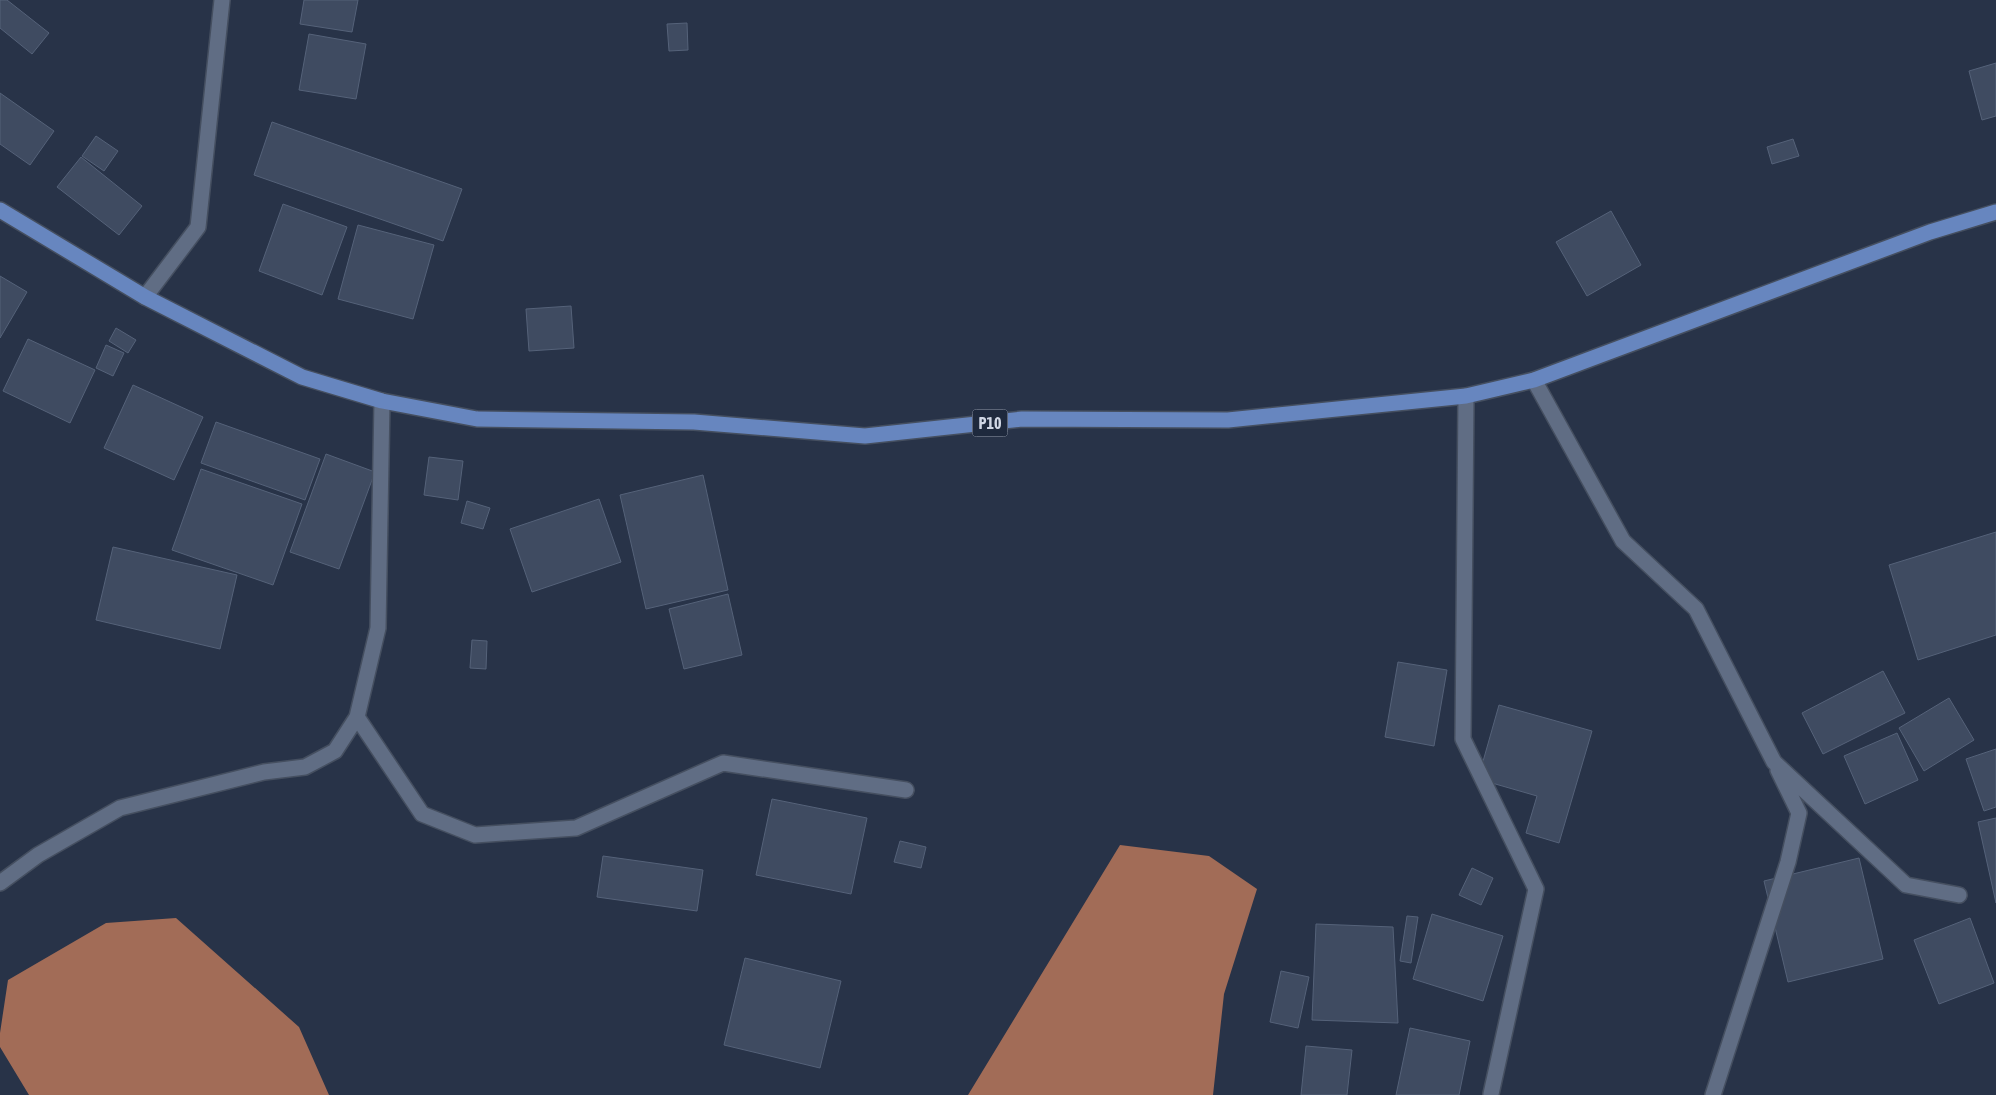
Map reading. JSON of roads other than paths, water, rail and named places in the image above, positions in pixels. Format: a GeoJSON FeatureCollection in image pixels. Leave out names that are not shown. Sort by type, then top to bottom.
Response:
{"type":"FeatureCollection","features":[{"type":"Feature","properties":{"kind":"main road","name":"P10"},"geometry":{"type":"LineString","coordinates":[[0,210],[145,298],[302,377],[382,401],[477,419],[694,422],[865,436],[1022,419],[1228,420],[1466,396],[1534,380],[1930,232],[1996,212]]}},
{"type":"Feature","properties":{"kind":"street"},"geometry":{"type":"LineString","coordinates":[[145,298],[198,227],[222,0]]}},
{"type":"Feature","properties":{"kind":"street"},"geometry":{"type":"LineString","coordinates":[[1534,380],[1623,541],[1696,608],[1799,813],[1788,862],[1713,1095]]}},
{"type":"Feature","properties":{"kind":"street"},"geometry":{"type":"LineString","coordinates":[[1466,396],[1463,739],[1536,889],[1491,1094]]}},
{"type":"Feature","properties":{"kind":"street"},"geometry":{"type":"LineString","coordinates":[[0,883],[38,855],[120,808],[264,772],[305,767],[334,751],[357,717],[378,628],[382,401]]}},
{"type":"Feature","properties":{"kind":"street"},"geometry":{"type":"LineString","coordinates":[[357,717],[422,814],[475,835],[576,828],[723,763],[906,790]]}},
{"type":"Feature","properties":{"kind":"street"},"geometry":{"type":"LineString","coordinates":[[1774,762],[1906,885],[1959,895]]}}]}
